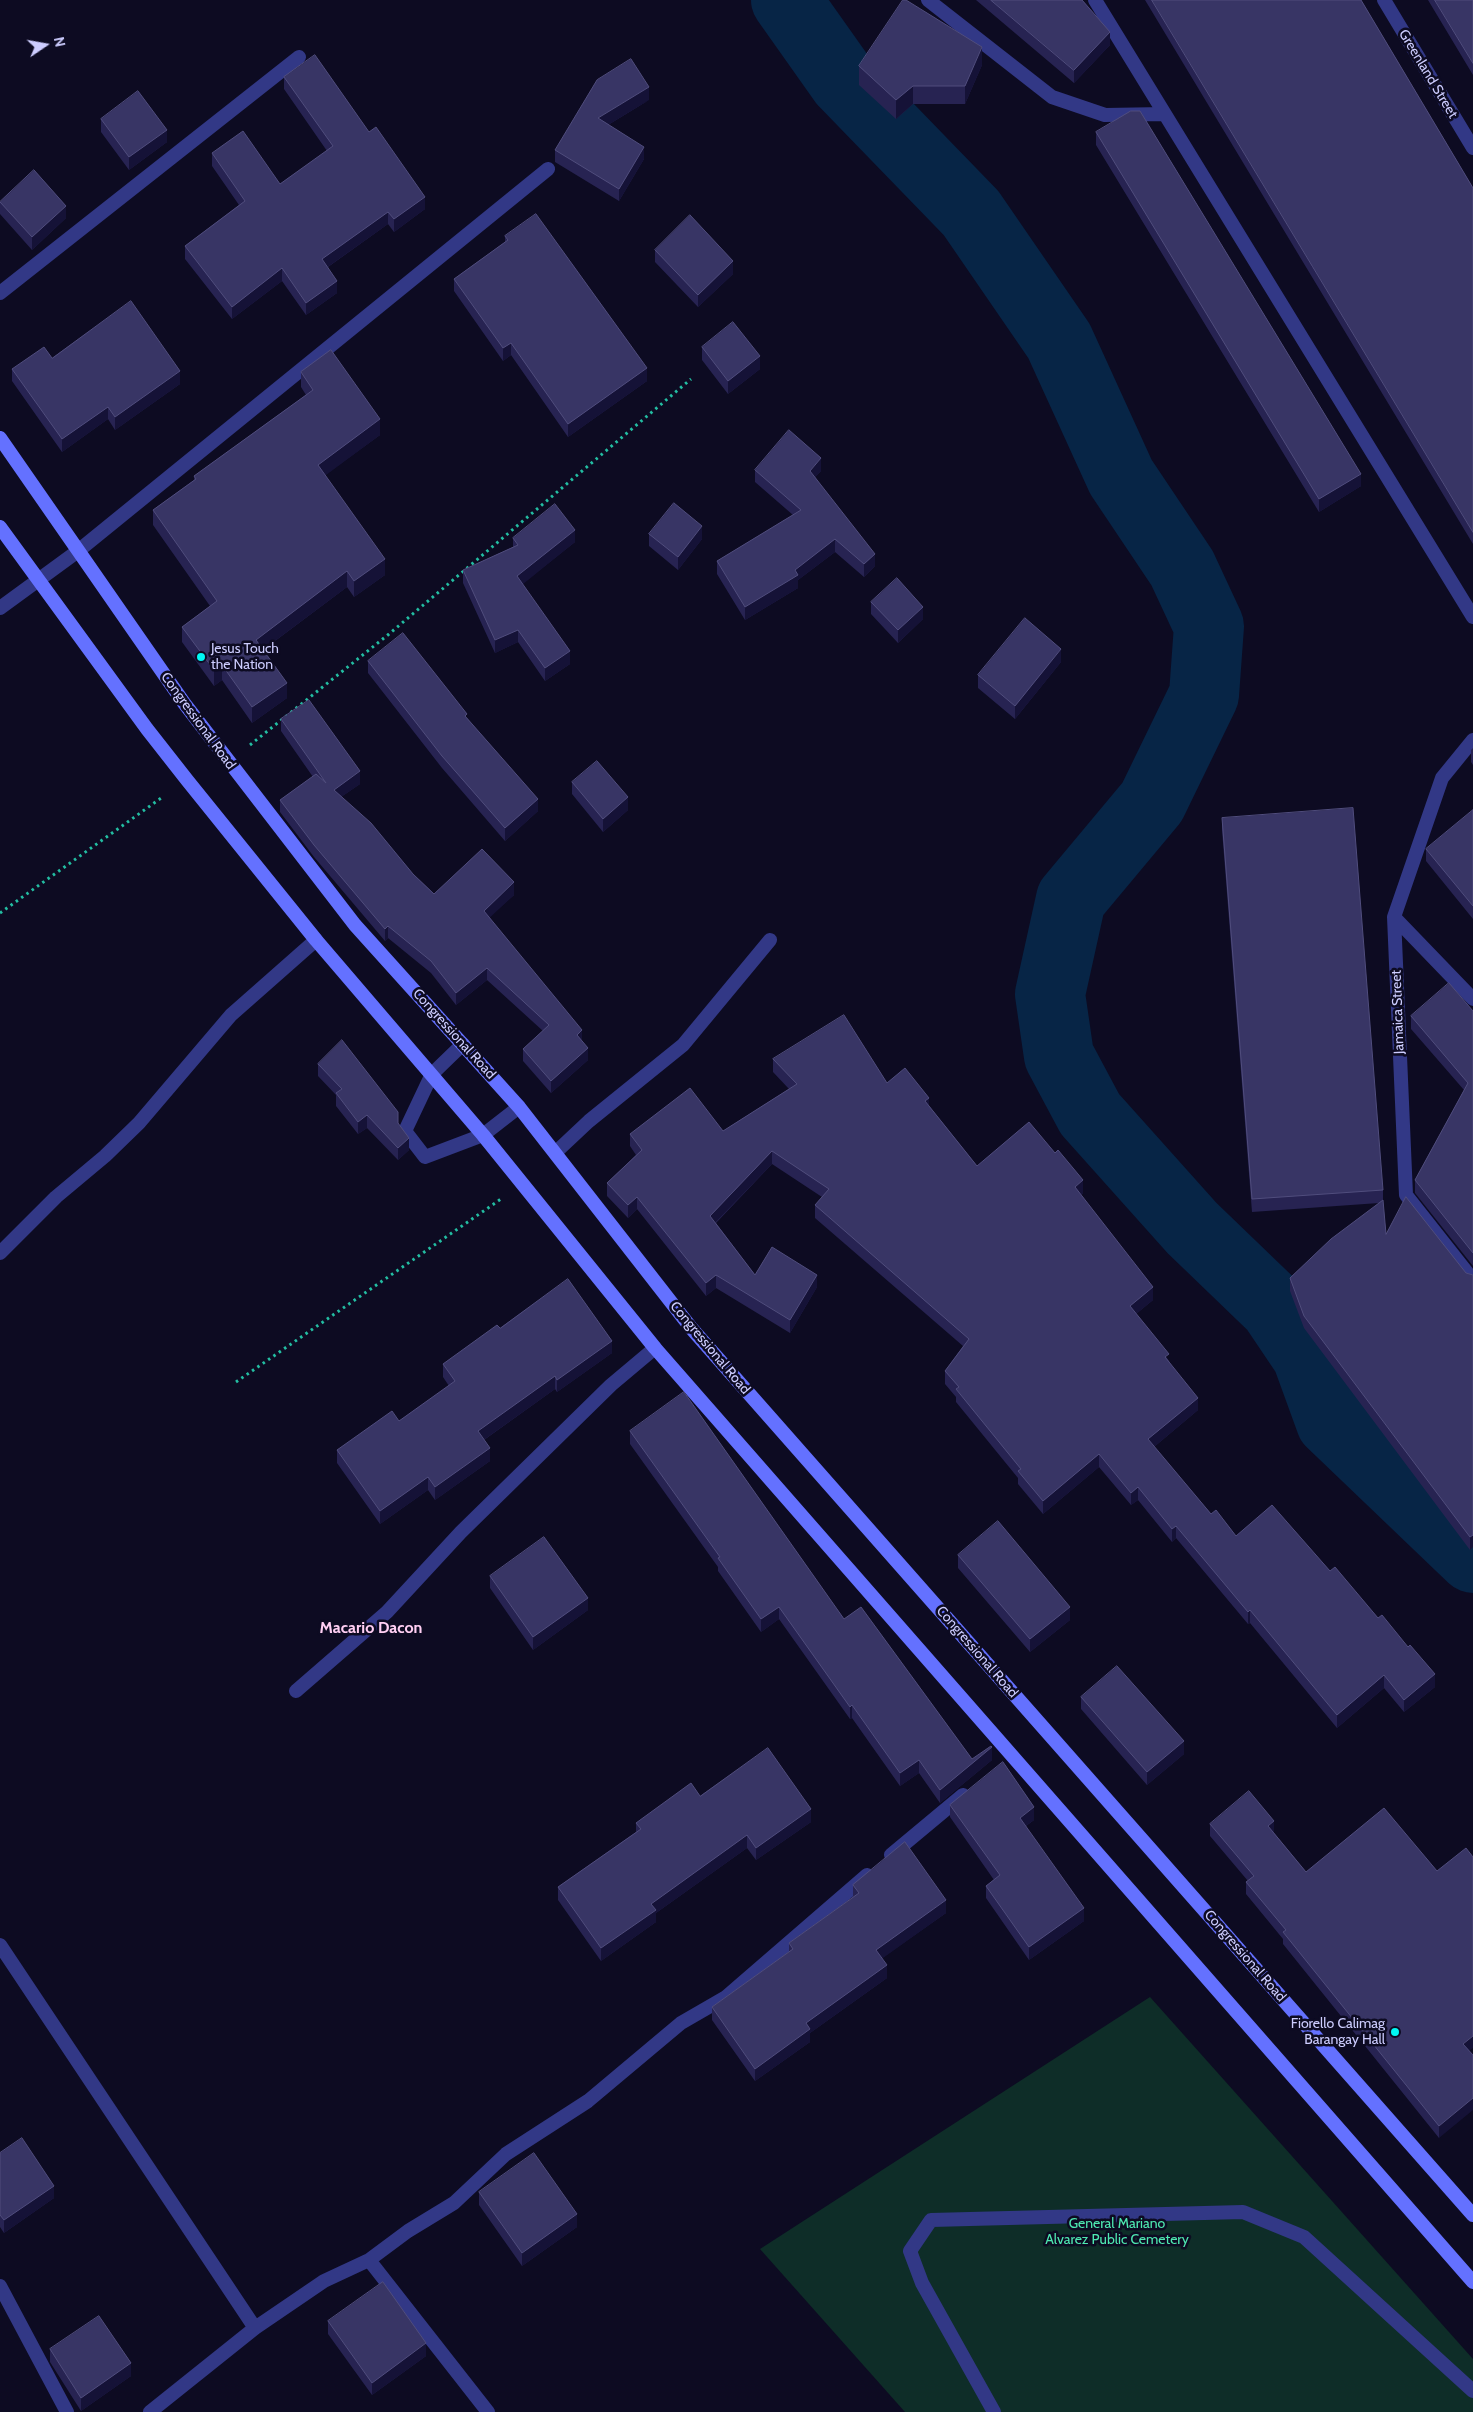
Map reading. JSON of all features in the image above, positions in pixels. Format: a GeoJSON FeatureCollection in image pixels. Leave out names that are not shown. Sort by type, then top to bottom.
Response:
{"type":"FeatureCollection","features":[{"type":"Feature","properties":{"kind":"main road","name":"Congressional Road"},"geometry":{"type":"LineString","coordinates":[[0,438],[184,703],[355,925],[519,1106],[692,1329],[1473,2215]]}},
{"type":"Feature","properties":{"kind":"main road"},"geometry":{"type":"LineString","coordinates":[[0,527],[38,582],[187,780],[316,940],[483,1135],[655,1348],[1007,1759],[1473,2282]]}},
{"type":"Feature","properties":{"kind":"street"},"geometry":{"type":"LineString","coordinates":[[928,0],[1052,97],[1106,115],[1164,114]]}},
{"type":"Feature","properties":{"kind":"street"},"geometry":{"type":"LineString","coordinates":[[1095,0],[1473,616]]}},
{"type":"Feature","properties":{"kind":"street","name":"Greenland Street"},"geometry":{"type":"LineString","coordinates":[[1384,0],[1473,148]]}},
{"type":"Feature","properties":{"kind":"street"},"geometry":{"type":"LineString","coordinates":[[0,293],[299,57]]}},
{"type":"Feature","properties":{"kind":"street"},"geometry":{"type":"LineString","coordinates":[[0,608],[78,551],[548,170]]}},
{"type":"Feature","properties":{"kind":"street","name":"Jamaica Street"},"geometry":{"type":"LineString","coordinates":[[1473,740],[1442,778],[1394,917],[1406,1195],[1473,1280]]}},
{"type":"Feature","properties":{"kind":"street"},"geometry":{"type":"LineString","coordinates":[[1394,917],[1473,999]]}},
{"type":"Feature","properties":{"kind":"street"},"geometry":{"type":"LineString","coordinates":[[0,1253],[56,1197],[105,1156],[139,1123],[230,1015],[316,940]]}},
{"type":"Feature","properties":{"kind":"street"},"geometry":{"type":"LineString","coordinates":[[556,1152],[589,1121],[683,1046],[770,940]]}},
{"type":"Feature","properties":{"kind":"street"},"geometry":{"type":"LineString","coordinates":[[463,1044],[432,1074],[406,1131],[425,1157],[483,1135],[519,1106]]}},
{"type":"Feature","properties":{"kind":"street"},"geometry":{"type":"LineString","coordinates":[[296,1691],[387,1612],[474,1519],[611,1385],[655,1348]]}},
{"type":"Feature","properties":{"kind":"street"},"geometry":{"type":"LineString","coordinates":[[150,2412],[255,2328],[324,2280],[368,2260],[408,2231],[454,2203],[506,2154],[588,2102],[681,2023],[726,1997],[973,1787]]}},
{"type":"Feature","properties":{"kind":"street"},"geometry":{"type":"LineString","coordinates":[[0,1945],[255,2328]]}},
{"type":"Feature","properties":{"kind":"street"},"geometry":{"type":"LineString","coordinates":[[994,2412],[922,2283],[910,2251],[931,2220],[1243,2212],[1304,2237],[1473,2391]]}},
{"type":"Feature","properties":{"kind":"street"},"geometry":{"type":"LineString","coordinates":[[368,2260],[488,2412]]}},
{"type":"Feature","properties":{"kind":"street"},"geometry":{"type":"LineString","coordinates":[[0,2286],[67,2412]]}},
{"type":"Feature","properties":{"kind":"path"},"geometry":{"type":"LineString","coordinates":[[228,762],[389,634],[691,378]]}},
{"type":"Feature","properties":{"kind":"path"},"geometry":{"type":"LineString","coordinates":[[0,913],[187,780]]}},
{"type":"Feature","properties":{"kind":"path"},"geometry":{"type":"LineString","coordinates":[[236,1382],[522,1185]]}},
{"type":"Feature","properties":{"kind":"green space","name":"General Mariano Alvarez Public Cemetery"},"geometry":{"type":"Polygon","coordinates":[[[1150,1997],[1473,2359],[1473,2412],[905,2412],[760,2249],[1150,1997]]]}},
{"type":"Feature","properties":{"kind":"building"},"geometry":{"type":"Polygon","coordinates":[[[903,0],[906,0],[982,47],[965,86],[913,86],[896,100],[859,66],[903,0]]]}},
{"type":"Feature","properties":{"kind":"building"},"geometry":{"type":"Polygon","coordinates":[[[991,0],[1082,0],[1110,32],[1074,70],[991,0]]]}},
{"type":"Feature","properties":{"kind":"building"},"geometry":{"type":"Polygon","coordinates":[[[1152,0],[1361,0],[1473,188],[1473,532],[1152,0]]]}},
{"type":"Feature","properties":{"kind":"building"},"geometry":{"type":"Polygon","coordinates":[[[1435,0],[1473,0],[1473,63],[1435,0]]]}},
{"type":"Feature","properties":{"kind":"building"},"geometry":{"type":"Polygon","coordinates":[[[315,55],[369,132],[376,127],[425,197],[394,219],[388,212],[322,259],[337,281],[306,303],[282,268],[232,307],[185,246],[245,201],[212,153],[243,131],[280,184],[333,146],[284,77],[315,55]]]}},
{"type":"Feature","properties":{"kind":"building"},"geometry":{"type":"Polygon","coordinates":[[[631,59],[649,87],[598,118],[644,147],[619,189],[555,150],[597,80],[631,59]]]}},
{"type":"Feature","properties":{"kind":"building"},"geometry":{"type":"Polygon","coordinates":[[[138,91],[167,130],[129,157],[101,119],[138,91]]]}},
{"type":"Feature","properties":{"kind":"building"},"geometry":{"type":"Polygon","coordinates":[[[1131,111],[1140,111],[1361,474],[1319,499],[1096,132],[1131,111]]]}},
{"type":"Feature","properties":{"kind":"building"},"geometry":{"type":"Polygon","coordinates":[[[34,170],[66,206],[32,237],[0,202],[34,170]]]}},
{"type":"Feature","properties":{"kind":"building"},"geometry":{"type":"Polygon","coordinates":[[[536,214],[647,368],[568,424],[511,343],[503,348],[454,279],[508,240],[505,236],[536,214]]]}},
{"type":"Feature","properties":{"kind":"building"},"geometry":{"type":"Polygon","coordinates":[[[690,215],[733,261],[698,295],[655,250],[690,215]]]}},
{"type":"Feature","properties":{"kind":"building"},"geometry":{"type":"Polygon","coordinates":[[[131,301],[180,371],[115,417],[108,407],[62,439],[12,369],[44,347],[52,358],[131,301]]]}},
{"type":"Feature","properties":{"kind":"building"},"geometry":{"type":"Polygon","coordinates":[[[733,322],[760,356],[728,381],[702,347],[733,322]]]}},
{"type":"Feature","properties":{"kind":"building"},"geometry":{"type":"Polygon","coordinates":[[[331,350],[380,419],[318,465],[385,559],[354,581],[347,571],[256,640],[287,683],[252,707],[222,665],[214,670],[182,627],[217,601],[153,510],[196,479],[194,476],[313,390],[301,372],[331,350]]]}},
{"type":"Feature","properties":{"kind":"building"},"geometry":{"type":"Polygon","coordinates":[[[789,430],[821,458],[810,471],[875,554],[864,564],[835,539],[795,570],[798,575],[745,607],[717,561],[801,510],[755,470],[789,430]]]}},
{"type":"Feature","properties":{"kind":"building"},"geometry":{"type":"Polygon","coordinates":[[[674,503],[702,526],[678,557],[649,534],[674,503]]]}},
{"type":"Feature","properties":{"kind":"building"},"geometry":{"type":"Polygon","coordinates":[[[555,504],[575,530],[517,576],[570,651],[545,668],[518,630],[495,640],[463,570],[518,545],[513,538],[555,504]]]}},
{"type":"Feature","properties":{"kind":"building"},"geometry":{"type":"Polygon","coordinates":[[[897,578],[923,607],[898,630],[871,602],[897,578]]]}},
{"type":"Feature","properties":{"kind":"building"},"geometry":{"type":"Polygon","coordinates":[[[1025,618],[1061,649],[1015,706],[978,675],[1025,618]]]}},
{"type":"Feature","properties":{"kind":"building"},"geometry":{"type":"Polygon","coordinates":[[[403,633],[467,714],[465,716],[538,799],[505,828],[442,756],[368,661],[403,633]]]}},
{"type":"Feature","properties":{"kind":"building"},"geometry":{"type":"Polygon","coordinates":[[[309,700],[360,771],[334,790],[371,823],[413,874],[434,894],[482,849],[514,882],[484,911],[582,1030],[577,1035],[588,1048],[551,1081],[523,1049],[549,1025],[487,968],[456,993],[431,961],[388,926],[385,929],[314,845],[280,800],[316,774],[326,783],[281,719],[309,700]]]}},
{"type":"Feature","properties":{"kind":"building"},"geometry":{"type":"Polygon","coordinates":[[[597,761],[628,797],[603,819],[572,782],[597,761]]]}},
{"type":"Feature","properties":{"kind":"building"},"geometry":{"type":"Polygon","coordinates":[[[1353,808],[1383,1190],[1252,1199],[1222,818],[1353,808]]]}},
{"type":"Feature","properties":{"kind":"building"},"geometry":{"type":"Polygon","coordinates":[[[1473,810],[1473,906],[1426,849],[1473,810]]]}},
{"type":"Feature","properties":{"kind":"building"},"geometry":{"type":"Polygon","coordinates":[[[1449,983],[1473,1011],[1473,1253],[1415,1180],[1468,1083],[1411,1016],[1449,983]]]}},
{"type":"Feature","properties":{"kind":"building"},"geometry":{"type":"Polygon","coordinates":[[[844,1015],[887,1083],[905,1068],[929,1098],[925,1101],[977,1166],[1029,1122],[1055,1153],[1058,1150],[1083,1180],[1075,1187],[1153,1287],[1130,1306],[1169,1354],[1165,1357],[1198,1398],[1148,1439],[1211,1514],[1216,1510],[1236,1536],[1272,1505],[1330,1571],[1335,1567],[1378,1618],[1382,1615],[1408,1647],[1410,1645],[1435,1674],[1404,1700],[1384,1675],[1337,1715],[1250,1610],[1248,1612],[1176,1526],[1172,1529],[1138,1487],[1131,1493],[1099,1454],[1043,1501],[1018,1471],[1021,1469],[956,1389],[959,1387],[945,1371],[969,1339],[815,1205],[829,1189],[772,1151],[710,1216],[755,1275],[772,1247],[817,1275],[790,1320],[716,1275],[706,1283],[637,1197],[628,1205],[607,1183],[642,1150],[630,1134],[690,1088],[723,1131],[797,1084],[773,1059],[844,1015]]]}},
{"type":"Feature","properties":{"kind":"building"},"geometry":{"type":"Polygon","coordinates":[[[342,1040],[398,1112],[398,1123],[409,1138],[398,1148],[367,1115],[358,1122],[336,1093],[342,1089],[318,1064],[342,1040]]]}},
{"type":"Feature","properties":{"kind":"building"},"geometry":{"type":"Polygon","coordinates":[[[1406,1197],[1466,1273],[1473,1275],[1473,1535],[1470,1537],[1304,1316],[1290,1278],[1331,1239],[1383,1200],[1386,1234],[1406,1197]]]}},
{"type":"Feature","properties":{"kind":"building"},"geometry":{"type":"Polygon","coordinates":[[[568,1279],[612,1341],[557,1380],[555,1376],[478,1431],[490,1448],[435,1487],[428,1477],[380,1511],[337,1450],[392,1411],[399,1421],[455,1381],[443,1364],[497,1325],[500,1328],[568,1279]]]}},
{"type":"Feature","properties":{"kind":"building"},"geometry":{"type":"Polygon","coordinates":[[[684,1392],[844,1619],[861,1607],[972,1759],[992,1747],[940,1790],[919,1760],[900,1773],[852,1705],[850,1707],[779,1607],[761,1619],[718,1558],[720,1557],[630,1431],[684,1392]]]}},
{"type":"Feature","properties":{"kind":"building"},"geometry":{"type":"Polygon","coordinates":[[[998,1521],[1070,1607],[1030,1639],[958,1555],[998,1521]]]}},
{"type":"Feature","properties":{"kind":"building"},"geometry":{"type":"Polygon","coordinates":[[[544,1537],[588,1598],[533,1637],[490,1576],[544,1537]]]}},
{"type":"Feature","properties":{"kind":"building"},"geometry":{"type":"Polygon","coordinates":[[[1117,1666],[1184,1741],[1147,1772],[1081,1697],[1117,1666]]]}},
{"type":"Feature","properties":{"kind":"building"},"geometry":{"type":"Polygon","coordinates":[[[768,1748],[811,1809],[756,1848],[747,1835],[651,1904],[656,1910],[601,1948],[558,1887],[641,1829],[636,1823],[691,1783],[700,1796],[768,1748]]]}},
{"type":"Feature","properties":{"kind":"building"},"geometry":{"type":"Polygon","coordinates":[[[1003,1762],[1034,1807],[1020,1818],[1084,1908],[1029,1947],[986,1886],[1000,1875],[950,1805],[1003,1762]]]}},
{"type":"Feature","properties":{"kind":"building"},"geometry":{"type":"Polygon","coordinates":[[[1249,1791],[1274,1821],[1268,1826],[1306,1872],[1384,1808],[1437,1871],[1466,1848],[1473,1857],[1473,2036],[1463,2044],[1473,2055],[1473,2098],[1439,2126],[1283,1932],[1286,1930],[1246,1882],[1254,1876],[1210,1824],[1249,1791]]]}},
{"type":"Feature","properties":{"kind":"building"},"geometry":{"type":"Polygon","coordinates":[[[905,1842],[946,1900],[876,1950],[887,1965],[806,2023],[810,2029],[755,2069],[712,2007],[793,1949],[789,1943],[859,1893],[853,1885],[905,1842]]]}},
{"type":"Feature","properties":{"kind":"building"},"geometry":{"type":"Polygon","coordinates":[[[22,2138],[54,2186],[4,2220],[0,2215],[0,2153],[22,2138]]]}},
{"type":"Feature","properties":{"kind":"building"},"geometry":{"type":"Polygon","coordinates":[[[534,2153],[577,2214],[522,2253],[479,2192],[534,2153]]]}},
{"type":"Feature","properties":{"kind":"building"},"geometry":{"type":"Polygon","coordinates":[[[383,2282],[426,2343],[372,2383],[328,2321],[383,2282]]]}},
{"type":"Feature","properties":{"kind":"building"},"geometry":{"type":"Polygon","coordinates":[[[99,2316],[131,2363],[81,2398],[50,2349],[99,2316]]]}},
{"type":"Feature","properties":{"kind":"waterway"},"geometry":{"type":"LineString","coordinates":[[786,0],[844,82],[971,213],[1059,341],[1121,477],[1182,568],[1209,626],[1204,695],[1152,802],[1071,899],[1050,994],[1059,1056],[1090,1114],[1192,1228],[1274,1307],[1307,1356],[1331,1422],[1473,1558]]}},
{"type":"Feature","properties":{"kind":"place","name":"Jesus Touch the Nation"},"geometry":{"type":"Point","coordinates":[201,657]}},
{"type":"Feature","properties":{"kind":"place","name":"Fiorello Calimag Barangay Hall"},"geometry":{"type":"Point","coordinates":[1395,2032]}},
{"type":"Feature","properties":{"kind":"district","name":"Macario Dacon"},"geometry":{"type":"Point","coordinates":[371,1628]}}]}
